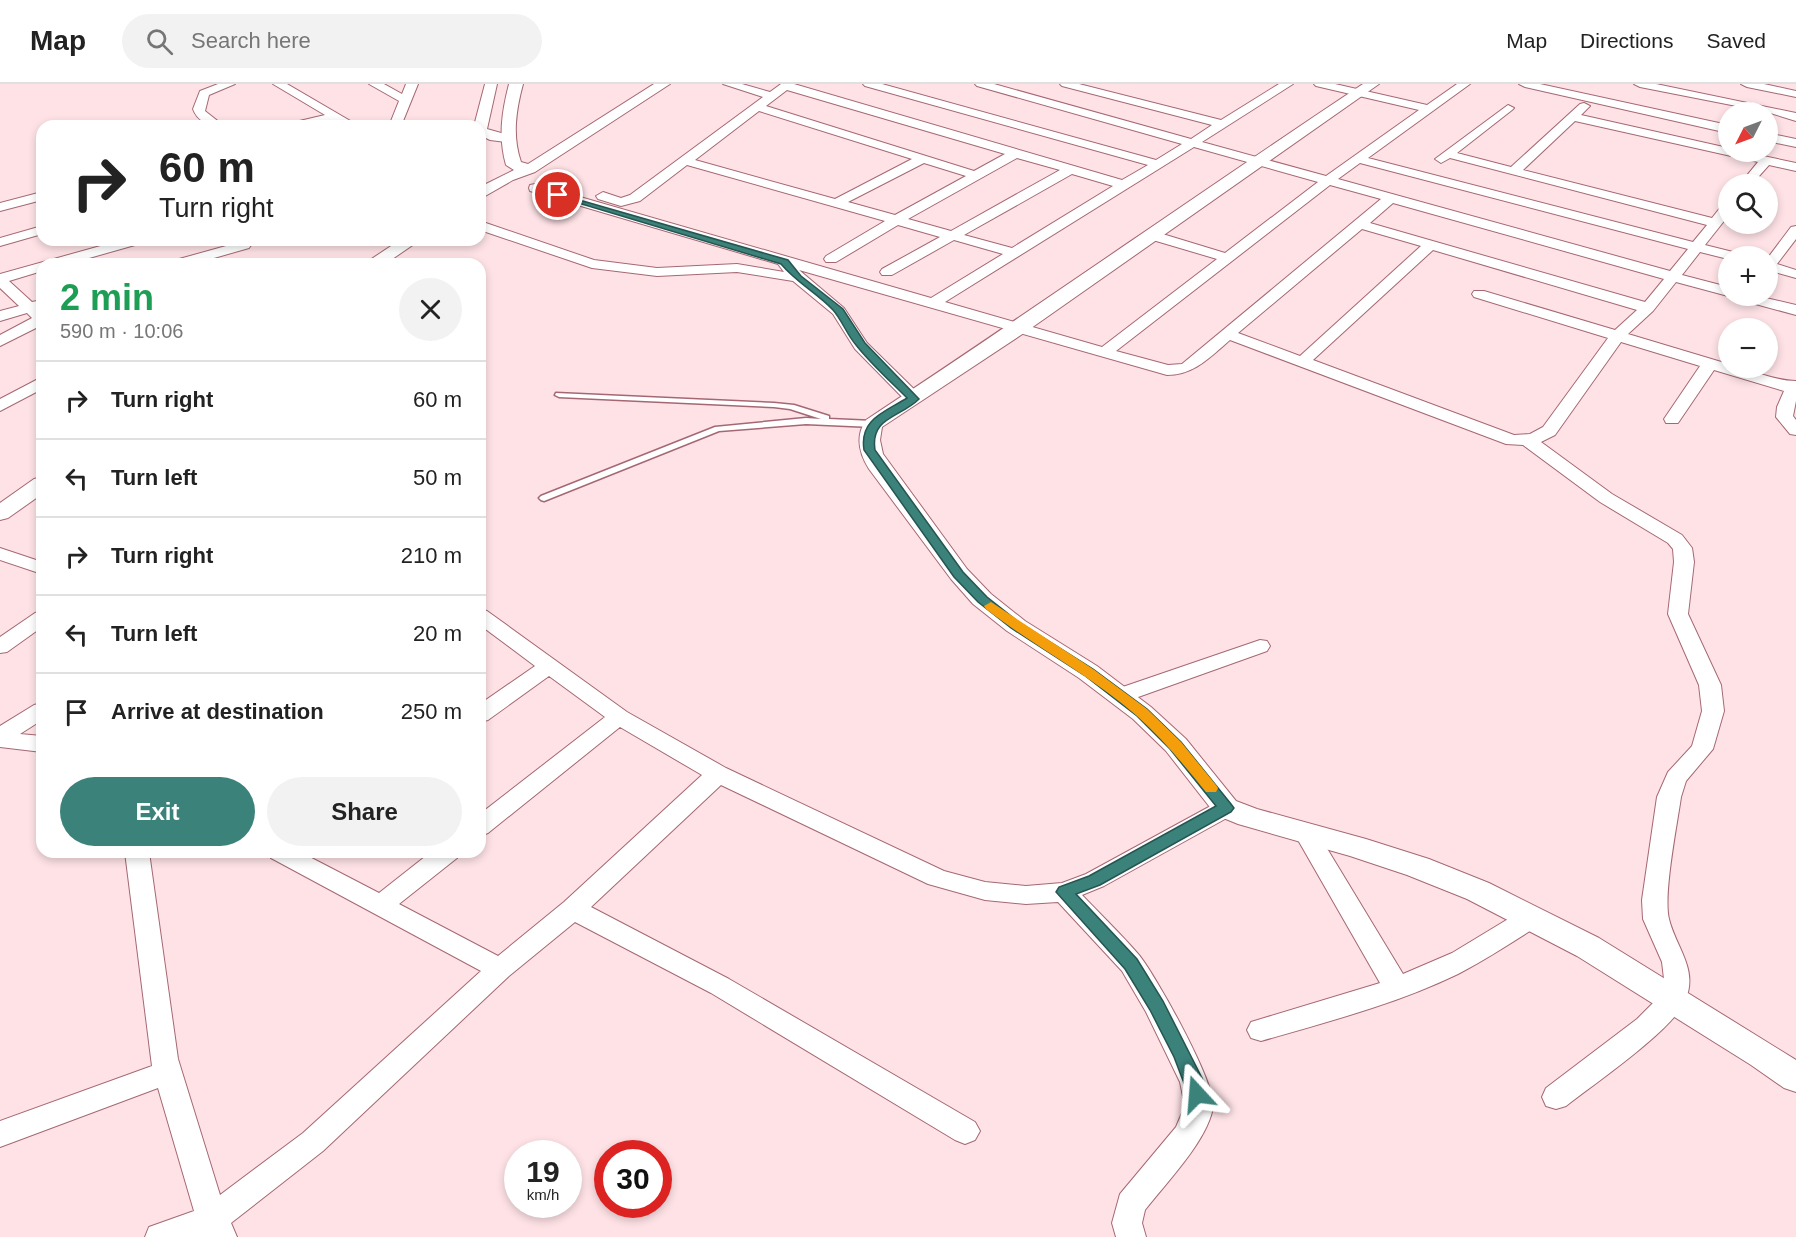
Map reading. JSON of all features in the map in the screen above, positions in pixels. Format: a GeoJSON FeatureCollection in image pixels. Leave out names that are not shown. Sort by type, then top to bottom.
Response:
{"type":"FeatureCollection","features":[{"type":"Feature","properties":{"kind":"street"},"geometry":{"type":"LineString","coordinates":[[210,120],[200,113],[199,109],[204,93],[229,84]]}},
{"type":"Feature","properties":{"kind":"street"},"geometry":{"type":"LineString","coordinates":[[279,84],[343,120]]}},
{"type":"Feature","properties":{"kind":"street"},"geometry":{"type":"LineString","coordinates":[[375,84],[406,100]]}},
{"type":"Feature","properties":{"kind":"street"},"geometry":{"type":"LineString","coordinates":[[398,120],[412,84]]}},
{"type":"Feature","properties":{"kind":"street"},"geometry":{"type":"LineString","coordinates":[[482,120],[491,84]]}},
{"type":"Feature","properties":{"kind":"street"},"geometry":{"type":"LineString","coordinates":[[511,171],[511,140],[507,127],[516,84]]}},
{"type":"Feature","properties":{"kind":"street"},"geometry":{"type":"LineString","coordinates":[[486,190],[641,84]]}},
{"type":"Feature","properties":{"kind":"street"},"geometry":{"type":"LineString","coordinates":[[511,171],[530,169],[663,84]]}},
{"type":"Feature","properties":{"kind":"street"},"geometry":{"type":"LineString","coordinates":[[729,84],[772,96]]}},
{"type":"Feature","properties":{"kind":"street"},"geometry":{"type":"LineString","coordinates":[[869,84],[1158,164]]}},
{"type":"Feature","properties":{"kind":"street"},"geometry":{"type":"LineString","coordinates":[[981,84],[1718,289]]}},
{"type":"Feature","properties":{"kind":"street"},"geometry":{"type":"LineString","coordinates":[[1066,84],[1222,124]]}},
{"type":"Feature","properties":{"kind":"street"},"geometry":{"type":"LineString","coordinates":[[932,304],[1158,164],[1189,142],[1287,84]]}},
{"type":"Feature","properties":{"kind":"street"},"geometry":{"type":"LineString","coordinates":[[1320,84],[1366,88],[1429,109]]}},
{"type":"Feature","properties":{"kind":"street"},"geometry":{"type":"LineString","coordinates":[[1106,352],[1327,181],[1464,84]]}},
{"type":"Feature","properties":{"kind":"street"},"geometry":{"type":"LineString","coordinates":[[1524,84],[1590,99],[1675,104],[1796,117]]}},
{"type":"Feature","properties":{"kind":"street"},"geometry":{"type":"LineString","coordinates":[[1640,84],[1718,124]]}},
{"type":"Feature","properties":{"kind":"street"},"geometry":{"type":"LineString","coordinates":[[1675,104],[1695,84]]}},
{"type":"Feature","properties":{"kind":"street"},"geometry":{"type":"LineString","coordinates":[[1747,84],[1796,94]]}},
{"type":"Feature","properties":{"kind":"street"},"geometry":{"type":"LineString","coordinates":[[626,201],[635,198],[787,85],[1124,184]]}},
{"type":"Feature","properties":{"kind":"street"},"geometry":{"type":"LineString","coordinates":[[1115,97],[1131,88]]}},
{"type":"Feature","properties":{"kind":"street"},"geometry":{"type":"LineString","coordinates":[[1366,88],[1257,161],[1020,327],[873,424],[867,437],[870,450],[959,574],[982,599],[1016,626],[1088,672],[1142,713],[1176,745],[1226,808],[1248,817],[1418,867],[1478,891],[1587,947],[1796,1078]]}},
{"type":"Feature","properties":{"kind":"street"},"geometry":{"type":"LineString","coordinates":[[1514,171],[1575,117],[1590,99]]}},
{"type":"Feature","properties":{"kind":"street"},"geometry":{"type":"LineString","coordinates":[[758,107],[975,175]]}},
{"type":"Feature","properties":{"kind":"street"},"geometry":{"type":"LineString","coordinates":[[1421,174],[1508,108]]}},
{"type":"Feature","properties":{"kind":"street"},"geometry":{"type":"LineString","coordinates":[[320,120],[336,116]]}},
{"type":"Feature","properties":{"kind":"street"},"geometry":{"type":"LineString","coordinates":[[1575,117],[1718,150]]}},
{"type":"Feature","properties":{"kind":"street"},"geometry":{"type":"LineString","coordinates":[[511,140],[523,125]]}},
{"type":"Feature","properties":{"kind":"street"},"geometry":{"type":"LineString","coordinates":[[486,134],[511,140]]}},
{"type":"Feature","properties":{"kind":"street"},"geometry":{"type":"LineString","coordinates":[[1778,139],[1796,143]]}},
{"type":"Feature","properties":{"kind":"street"},"geometry":{"type":"LineString","coordinates":[[831,258],[1017,153]]}},
{"type":"Feature","properties":{"kind":"street"},"geometry":{"type":"LineString","coordinates":[[1448,154],[1715,223]]}},
{"type":"Feature","properties":{"kind":"street"},"geometry":{"type":"LineString","coordinates":[[837,203],[924,158]]}},
{"type":"Feature","properties":{"kind":"street"},"geometry":{"type":"LineString","coordinates":[[1359,159],[1718,252]]}},
{"type":"Feature","properties":{"kind":"street"},"geometry":{"type":"LineString","coordinates":[[686,161],[1014,253]]}},
{"type":"Feature","properties":{"kind":"street"},"geometry":{"type":"LineString","coordinates":[[1755,174],[1765,162]]}},
{"type":"Feature","properties":{"kind":"street"},"geometry":{"type":"LineString","coordinates":[[1771,162],[1796,167]]}},
{"type":"Feature","properties":{"kind":"street"},"geometry":{"type":"LineString","coordinates":[[887,272],[1072,169]]}},
{"type":"Feature","properties":{"kind":"street"},"geometry":{"type":"LineString","coordinates":[[511,171],[626,201],[749,243],[785,262],[798,278],[839,311],[861,346],[914,399]]}},
{"type":"Feature","properties":{"kind":"street"},"geometry":{"type":"LineString","coordinates":[[535,188],[785,262],[1167,370],[1188,367],[1391,198]]}},
{"type":"Feature","properties":{"kind":"street"},"geometry":{"type":"LineString","coordinates":[[0,207],[36,198]]}},
{"type":"Feature","properties":{"kind":"street"},"geometry":{"type":"LineString","coordinates":[[1227,334],[1512,440],[1539,439],[1550,431],[1619,334],[1648,308],[1718,219]]}},
{"type":"Feature","properties":{"kind":"street"},"geometry":{"type":"LineString","coordinates":[[1360,224],[1648,308]]}},
{"type":"Feature","properties":{"kind":"street"},"geometry":{"type":"LineString","coordinates":[[486,227],[592,264],[657,272],[745,269],[798,278]]}},
{"type":"Feature","properties":{"kind":"street"},"geometry":{"type":"LineString","coordinates":[[1778,253],[1796,230]]}},
{"type":"Feature","properties":{"kind":"street"},"geometry":{"type":"LineString","coordinates":[[0,242],[36,232]]}},
{"type":"Feature","properties":{"kind":"street"},"geometry":{"type":"LineString","coordinates":[[1151,235],[1228,258]]}},
{"type":"Feature","properties":{"kind":"street"},"geometry":{"type":"LineString","coordinates":[[1303,361],[1431,244]]}},
{"type":"Feature","properties":{"kind":"street"},"geometry":{"type":"LineString","coordinates":[[73,258],[116,246]]}},
{"type":"Feature","properties":{"kind":"street"},"geometry":{"type":"LineString","coordinates":[[197,258],[236,246]]}},
{"type":"Feature","properties":{"kind":"street"},"geometry":{"type":"LineString","coordinates":[[221,258],[242,246]]}},
{"type":"Feature","properties":{"kind":"street"},"geometry":{"type":"LineString","coordinates":[[383,258],[402,246]]}},
{"type":"Feature","properties":{"kind":"street"},"geometry":{"type":"LineString","coordinates":[[0,279],[36,269]]}},
{"type":"Feature","properties":{"kind":"street"},"geometry":{"type":"LineString","coordinates":[[1778,269],[1796,274]]}},
{"type":"Feature","properties":{"kind":"street"},"geometry":{"type":"LineString","coordinates":[[0,279],[36,309]]}},
{"type":"Feature","properties":{"kind":"street"},"geometry":{"type":"LineString","coordinates":[[1479,294],[1619,334],[1785,386],[1795,386],[1785,407],[1784,417],[1796,430]]}},
{"type":"Feature","properties":{"kind":"street"},"geometry":{"type":"LineString","coordinates":[[1778,305],[1796,310]]}},
{"type":"Feature","properties":{"kind":"street"},"geometry":{"type":"LineString","coordinates":[[0,316],[36,312]]}},
{"type":"Feature","properties":{"kind":"street"},"geometry":{"type":"LineString","coordinates":[[0,341],[36,314]]}},
{"type":"Feature","properties":{"kind":"street"},"geometry":{"type":"LineString","coordinates":[[1672,419],[1710,363]]}},
{"type":"Feature","properties":{"kind":"street"},"geometry":{"type":"LineString","coordinates":[[0,406],[36,385]]}},
{"type":"Feature","properties":{"kind":"street"},"geometry":{"type":"LineString","coordinates":[[1528,441],[1606,498],[1676,538],[1682,548],[1684,562],[1678,614],[1703,666],[1710,686],[1713,711],[1702,749],[1676,778],[1669,797],[1655,900],[1656,919],[1675,962],[1677,979],[1673,999],[1647,1027],[1556,1097]]}},
{"type":"Feature","properties":{"kind":"street"},"geometry":{"type":"LineString","coordinates":[[0,513],[36,488]]}},
{"type":"Feature","properties":{"kind":"street"},"geometry":{"type":"LineString","coordinates":[[0,554],[36,566]]}},
{"type":"Feature","properties":{"kind":"street"},"geometry":{"type":"LineString","coordinates":[[486,620],[619,717],[718,774],[937,878],[985,891],[1026,895],[1064,892],[1095,880],[1226,808]]}},
{"type":"Feature","properties":{"kind":"street"},"geometry":{"type":"LineString","coordinates":[[0,647],[36,621]]}},
{"type":"Feature","properties":{"kind":"street"},"geometry":{"type":"LineString","coordinates":[[1119,696],[1260,646]]}},
{"type":"Feature","properties":{"kind":"street"},"geometry":{"type":"LineString","coordinates":[[486,711],[550,665]]}},
{"type":"Feature","properties":{"kind":"street"},"geometry":{"type":"LineString","coordinates":[[0,738],[36,714]]}},
{"type":"Feature","properties":{"kind":"street"},"geometry":{"type":"LineString","coordinates":[[486,822],[619,717]]}},
{"type":"Feature","properties":{"kind":"street"},"geometry":{"type":"LineString","coordinates":[[0,738],[36,743]]}},
{"type":"Feature","properties":{"kind":"street"},"geometry":{"type":"LineString","coordinates":[[160,1237],[217,1228],[500,969],[573,909],[718,774]]}},
{"type":"Feature","properties":{"kind":"street"},"geometry":{"type":"LineString","coordinates":[[1306,833],[1397,988]]}},
{"type":"Feature","properties":{"kind":"street"},"geometry":{"type":"LineString","coordinates":[[138,858],[164,1059],[217,1228]]}},
{"type":"Feature","properties":{"kind":"street"},"geometry":{"type":"LineString","coordinates":[[294,858],[500,969]]}},
{"type":"Feature","properties":{"kind":"street"},"geometry":{"type":"LineString","coordinates":[[382,904],[440,858]]}},
{"type":"Feature","properties":{"kind":"street"},"geometry":{"type":"LineString","coordinates":[[1064,892],[1131,964],[1157,1006],[1194,1082],[1199,1106],[1188,1134],[1131,1204],[1127,1223],[1131,1237]]}},
{"type":"Feature","properties":{"kind":"street"},"geometry":{"type":"LineString","coordinates":[[573,909],[720,986],[965,1131]]}},
{"type":"Feature","properties":{"kind":"street"},"geometry":{"type":"LineString","coordinates":[[1261,1030],[1397,988],[1438,971],[1477,951],[1532,917]]}},
{"type":"Feature","properties":{"kind":"street"},"geometry":{"type":"LineString","coordinates":[[0,1134],[168,1072]]}},
{"type":"Feature","properties":{"kind":"lane"},"geometry":{"type":"LineString","coordinates":[[559,394],[792,407],[835,421]]}},
{"type":"Feature","properties":{"kind":"lane"},"geometry":{"type":"LineString","coordinates":[[544,498],[718,429],[794,422],[835,421],[873,424]]}},
{"type":"Feature","properties":{"kind":"slow traffic"},"geometry":{"type":"LineString","coordinates":[[991,606],[1016,626],[1088,672],[1142,713],[1176,745],[1211,788]]}},
{"type":"Feature","properties":{"kind":"route"},"geometry":{"type":"LineString","coordinates":[[558,195],[785,262],[790,271],[832,304],[861,346],[914,399],[873,424],[867,437],[870,450],[959,574],[982,599],[1016,626],[1088,672],[1142,713],[1176,745],[1226,808],[1095,880],[1064,892],[1105,933],[1131,964],[1157,1006],[1183,1056],[1197,1094]]}}]}
